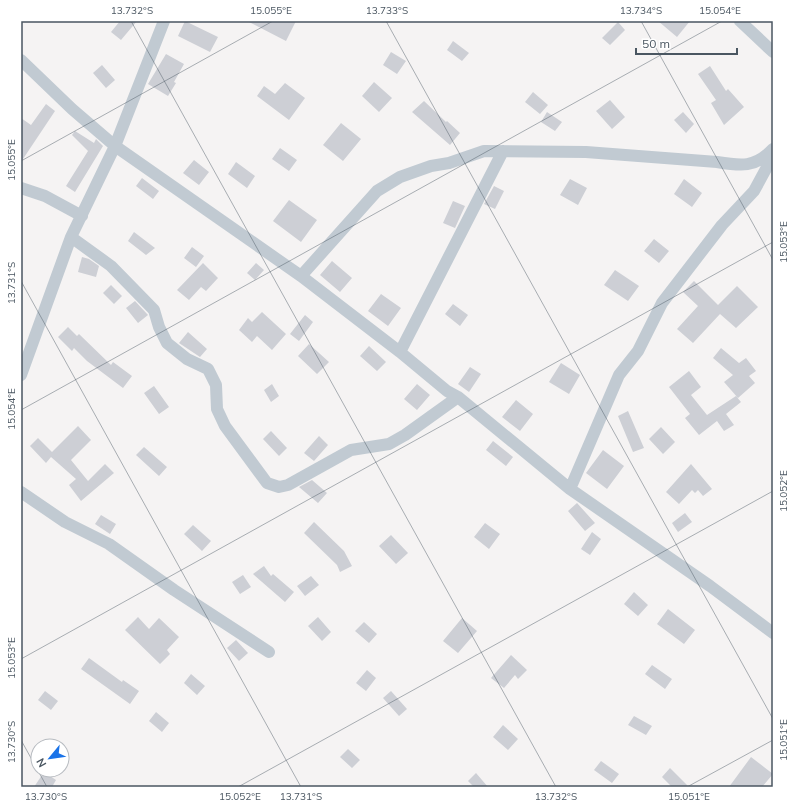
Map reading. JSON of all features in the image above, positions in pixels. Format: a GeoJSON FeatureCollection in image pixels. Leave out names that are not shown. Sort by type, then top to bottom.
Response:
{"type":"FeatureCollection","features":[{"type":"Feature","properties":{"kind":"street"},"geometry":{"type":"LineString","coordinates":[[21,375],[71,237],[114,146],[164,21]]}},
{"type":"Feature","properties":{"kind":"street"},"geometry":{"type":"LineString","coordinates":[[740,21],[773,52]]}},
{"type":"Feature","properties":{"kind":"street"},"geometry":{"type":"LineString","coordinates":[[21,60],[72,109],[114,146],[301,276],[400,352],[447,391],[458,397],[570,489],[710,586],[773,633]]}},
{"type":"Feature","properties":{"kind":"street"},"geometry":{"type":"LineString","coordinates":[[301,276],[376,191],[389,182],[431,166],[449,163],[484,151],[586,152],[748,165],[758,161],[773,149]]}},
{"type":"Feature","properties":{"kind":"street"},"geometry":{"type":"LineString","coordinates":[[400,352],[503,151]]}},
{"type":"Feature","properties":{"kind":"street"},"geometry":{"type":"LineString","coordinates":[[570,489],[619,376],[638,351],[662,303],[722,225],[754,191],[773,156]]}},
{"type":"Feature","properties":{"kind":"street"},"geometry":{"type":"LineString","coordinates":[[21,188],[45,196],[82,216]]}},
{"type":"Feature","properties":{"kind":"street"},"geometry":{"type":"LineString","coordinates":[[71,237],[111,266],[154,310],[159,328],[167,343],[187,359],[208,369],[216,385],[217,409],[225,426],[267,483],[279,487],[288,485],[351,450],[388,444],[405,435],[458,397]]}},
{"type":"Feature","properties":{"kind":"street"},"geometry":{"type":"LineString","coordinates":[[21,492],[65,522],[109,544],[174,590],[269,652]]}},
{"type":"Feature","properties":{"kind":"building"},"geometry":{"type":"Polygon","coordinates":[[[120,21],[137,21],[121,40],[111,32],[120,21]]]}},
{"type":"Feature","properties":{"kind":"building"},"geometry":{"type":"Polygon","coordinates":[[[185,21],[218,37],[210,52],[178,36],[185,21]]]}},
{"type":"Feature","properties":{"kind":"building"},"geometry":{"type":"Polygon","coordinates":[[[247,21],[296,21],[286,41],[247,21]]]}},
{"type":"Feature","properties":{"kind":"building"},"geometry":{"type":"Polygon","coordinates":[[[658,21],[690,21],[677,37],[658,21]]]}},
{"type":"Feature","properties":{"kind":"building"},"geometry":{"type":"Polygon","coordinates":[[[618,22],[625,30],[610,45],[602,38],[618,22]]]}},
{"type":"Feature","properties":{"kind":"building"},"geometry":{"type":"Polygon","coordinates":[[[453,41],[469,53],[462,61],[447,50],[453,41]]]}},
{"type":"Feature","properties":{"kind":"building"},"geometry":{"type":"Polygon","coordinates":[[[391,52],[406,61],[397,74],[383,65],[391,52]]]}},
{"type":"Feature","properties":{"kind":"building"},"geometry":{"type":"Polygon","coordinates":[[[166,54],[184,64],[174,82],[176,83],[168,96],[148,84],[166,54]]]}},
{"type":"Feature","properties":{"kind":"building"},"geometry":{"type":"Polygon","coordinates":[[[102,65],[115,80],[106,88],[93,73],[102,65]]]}},
{"type":"Feature","properties":{"kind":"building"},"geometry":{"type":"Polygon","coordinates":[[[710,66],[726,91],[728,89],[744,107],[724,125],[711,103],[716,100],[698,74],[710,66]]]}},
{"type":"Feature","properties":{"kind":"building"},"geometry":{"type":"Polygon","coordinates":[[[374,82],[392,98],[379,112],[362,96],[374,82]]]}},
{"type":"Feature","properties":{"kind":"building"},"geometry":{"type":"Polygon","coordinates":[[[285,83],[305,98],[289,120],[257,96],[264,86],[275,94],[285,83]]]}},
{"type":"Feature","properties":{"kind":"building"},"geometry":{"type":"Polygon","coordinates":[[[533,92],[548,105],[540,114],[525,102],[533,92]]]}},
{"type":"Feature","properties":{"kind":"building"},"geometry":{"type":"Polygon","coordinates":[[[610,100],[625,117],[612,129],[596,111],[610,100]]]}},
{"type":"Feature","properties":{"kind":"building"},"geometry":{"type":"Polygon","coordinates":[[[424,101],[460,133],[450,145],[412,112],[424,101]]]}},
{"type":"Feature","properties":{"kind":"building"},"geometry":{"type":"Polygon","coordinates":[[[46,104],[55,111],[21,162],[21,118],[31,125],[46,104]]]}},
{"type":"Feature","properties":{"kind":"building"},"geometry":{"type":"Polygon","coordinates":[[[547,112],[562,122],[555,131],[541,122],[547,112]]]}},
{"type":"Feature","properties":{"kind":"building"},"geometry":{"type":"Polygon","coordinates":[[[683,112],[694,124],[686,133],[674,120],[683,112]]]}},
{"type":"Feature","properties":{"kind":"building"},"geometry":{"type":"Polygon","coordinates":[[[341,123],[361,139],[343,161],[323,145],[341,123]]]}},
{"type":"Feature","properties":{"kind":"building"},"geometry":{"type":"Polygon","coordinates":[[[75,131],[94,143],[96,139],[103,146],[75,192],[66,186],[88,151],[72,135],[75,131]]]}},
{"type":"Feature","properties":{"kind":"building"},"geometry":{"type":"Polygon","coordinates":[[[280,148],[297,160],[289,171],[272,159],[280,148]]]}},
{"type":"Feature","properties":{"kind":"building"},"geometry":{"type":"Polygon","coordinates":[[[194,160],[209,172],[199,185],[183,173],[194,160]]]}},
{"type":"Feature","properties":{"kind":"building"},"geometry":{"type":"Polygon","coordinates":[[[236,162],[255,176],[247,188],[228,174],[236,162]]]}},
{"type":"Feature","properties":{"kind":"building"},"geometry":{"type":"Polygon","coordinates":[[[142,178],[159,191],[153,199],[136,186],[142,178]]]}},
{"type":"Feature","properties":{"kind":"building"},"geometry":{"type":"Polygon","coordinates":[[[570,179],[587,188],[578,205],[560,195],[570,179]]]}},
{"type":"Feature","properties":{"kind":"building"},"geometry":{"type":"Polygon","coordinates":[[[684,179],[702,193],[692,207],[674,194],[684,179]]]}},
{"type":"Feature","properties":{"kind":"building"},"geometry":{"type":"Polygon","coordinates":[[[494,186],[504,191],[495,209],[484,204],[494,186]]]}},
{"type":"Feature","properties":{"kind":"building"},"geometry":{"type":"Polygon","coordinates":[[[289,200],[317,220],[301,242],[273,221],[289,200]]]}},
{"type":"Feature","properties":{"kind":"building"},"geometry":{"type":"Polygon","coordinates":[[[453,201],[465,206],[455,228],[443,223],[453,201]]]}},
{"type":"Feature","properties":{"kind":"building"},"geometry":{"type":"Polygon","coordinates":[[[134,232],[155,248],[146,255],[128,241],[134,232]]]}},
{"type":"Feature","properties":{"kind":"building"},"geometry":{"type":"Polygon","coordinates":[[[654,239],[669,251],[659,263],[644,251],[654,239]]]}},
{"type":"Feature","properties":{"kind":"building"},"geometry":{"type":"Polygon","coordinates":[[[192,247],[204,256],[196,267],[184,258],[192,247]]]}},
{"type":"Feature","properties":{"kind":"building"},"geometry":{"type":"Polygon","coordinates":[[[82,257],[89,259],[99,266],[96,277],[78,272],[82,257]]]}},
{"type":"Feature","properties":{"kind":"building"},"geometry":{"type":"Polygon","coordinates":[[[332,261],[352,278],[340,292],[320,275],[332,261]]]}},
{"type":"Feature","properties":{"kind":"building"},"geometry":{"type":"Polygon","coordinates":[[[203,263],[218,278],[206,291],[201,287],[189,300],[177,290],[203,263]]]}},
{"type":"Feature","properties":{"kind":"building"},"geometry":{"type":"Polygon","coordinates":[[[256,263],[264,270],[255,280],[247,273],[256,263]]]}},
{"type":"Feature","properties":{"kind":"building"},"geometry":{"type":"Polygon","coordinates":[[[615,270],[639,286],[628,301],[604,285],[615,270]]]}},
{"type":"Feature","properties":{"kind":"building"},"geometry":{"type":"Polygon","coordinates":[[[694,281],[718,305],[737,286],[758,307],[736,328],[720,314],[693,343],[677,329],[698,306],[683,292],[694,281]]]}},
{"type":"Feature","properties":{"kind":"building"},"geometry":{"type":"Polygon","coordinates":[[[111,285],[122,296],[114,304],[103,293],[111,285]]]}},
{"type":"Feature","properties":{"kind":"building"},"geometry":{"type":"Polygon","coordinates":[[[381,294],[401,308],[388,326],[368,311],[381,294]]]}},
{"type":"Feature","properties":{"kind":"building"},"geometry":{"type":"Polygon","coordinates":[[[135,301],[148,315],[138,323],[126,308],[135,301]]]}},
{"type":"Feature","properties":{"kind":"building"},"geometry":{"type":"Polygon","coordinates":[[[453,304],[468,315],[460,326],[445,314],[453,304]]]}},
{"type":"Feature","properties":{"kind":"building"},"geometry":{"type":"Polygon","coordinates":[[[262,312],[286,334],[272,350],[257,336],[252,342],[239,330],[248,318],[252,322],[262,312]]]}},
{"type":"Feature","properties":{"kind":"building"},"geometry":{"type":"Polygon","coordinates":[[[305,315],[313,322],[299,341],[290,334],[305,315]]]}},
{"type":"Feature","properties":{"kind":"building"},"geometry":{"type":"Polygon","coordinates":[[[68,327],[77,336],[79,334],[111,365],[113,362],[132,376],[123,388],[87,361],[74,348],[72,351],[58,337],[68,327]]]}},
{"type":"Feature","properties":{"kind":"building"},"geometry":{"type":"Polygon","coordinates":[[[188,332],[207,349],[200,357],[179,343],[188,332]]]}},
{"type":"Feature","properties":{"kind":"building"},"geometry":{"type":"Polygon","coordinates":[[[309,344],[329,362],[317,374],[298,356],[309,344]]]}},
{"type":"Feature","properties":{"kind":"building"},"geometry":{"type":"Polygon","coordinates":[[[369,346],[386,362],[377,371],[360,356],[369,346]]]}},
{"type":"Feature","properties":{"kind":"building"},"geometry":{"type":"Polygon","coordinates":[[[721,348],[739,363],[746,358],[756,371],[749,376],[755,383],[738,398],[724,382],[733,375],[713,358],[721,348]]]}},
{"type":"Feature","properties":{"kind":"building"},"geometry":{"type":"Polygon","coordinates":[[[561,363],[580,375],[569,394],[549,382],[561,363]]]}},
{"type":"Feature","properties":{"kind":"building"},"geometry":{"type":"Polygon","coordinates":[[[470,367],[481,374],[469,392],[458,384],[470,367]]]}},
{"type":"Feature","properties":{"kind":"building"},"geometry":{"type":"Polygon","coordinates":[[[689,371],[701,387],[691,395],[707,415],[736,396],[741,402],[726,414],[734,425],[724,431],[717,421],[699,435],[685,418],[690,414],[669,387],[689,371]]]}},
{"type":"Feature","properties":{"kind":"building"},"geometry":{"type":"Polygon","coordinates":[[[272,384],[279,396],[271,402],[264,390],[272,384]]]}},
{"type":"Feature","properties":{"kind":"building"},"geometry":{"type":"Polygon","coordinates":[[[417,384],[430,395],[417,410],[404,399],[417,384]]]}},
{"type":"Feature","properties":{"kind":"building"},"geometry":{"type":"Polygon","coordinates":[[[154,386],[169,407],[159,414],[144,393],[154,386]]]}},
{"type":"Feature","properties":{"kind":"building"},"geometry":{"type":"Polygon","coordinates":[[[516,400],[533,414],[520,431],[502,417],[516,400]]]}},
{"type":"Feature","properties":{"kind":"building"},"geometry":{"type":"Polygon","coordinates":[[[628,411],[644,448],[633,452],[618,416],[628,411]]]}},
{"type":"Feature","properties":{"kind":"building"},"geometry":{"type":"Polygon","coordinates":[[[78,426],[91,440],[71,460],[88,481],[105,464],[114,473],[81,501],[69,485],[76,479],[51,457],[46,463],[30,446],[38,438],[52,452],[78,426]]]}},
{"type":"Feature","properties":{"kind":"building"},"geometry":{"type":"Polygon","coordinates":[[[661,427],[675,442],[663,454],[649,439],[661,427]]]}},
{"type":"Feature","properties":{"kind":"building"},"geometry":{"type":"Polygon","coordinates":[[[271,431],[287,448],[279,456],[263,439],[271,431]]]}},
{"type":"Feature","properties":{"kind":"building"},"geometry":{"type":"Polygon","coordinates":[[[319,436],[328,445],[314,461],[304,453],[319,436]]]}},
{"type":"Feature","properties":{"kind":"building"},"geometry":{"type":"Polygon","coordinates":[[[493,441],[513,457],[506,466],[486,450],[493,441]]]}},
{"type":"Feature","properties":{"kind":"building"},"geometry":{"type":"Polygon","coordinates":[[[144,447],[167,467],[159,476],[136,455],[144,447]]]}},
{"type":"Feature","properties":{"kind":"building"},"geometry":{"type":"Polygon","coordinates":[[[603,450],[624,466],[607,489],[586,473],[603,450]]]}},
{"type":"Feature","properties":{"kind":"building"},"geometry":{"type":"Polygon","coordinates":[[[691,464],[712,489],[703,496],[698,490],[695,493],[692,490],[679,504],[666,492],[691,464]]]}},
{"type":"Feature","properties":{"kind":"building"},"geometry":{"type":"Polygon","coordinates":[[[312,480],[327,493],[318,503],[299,487],[312,480]]]}},
{"type":"Feature","properties":{"kind":"building"},"geometry":{"type":"Polygon","coordinates":[[[577,503],[595,523],[585,531],[568,511],[577,503]]]}},
{"type":"Feature","properties":{"kind":"building"},"geometry":{"type":"Polygon","coordinates":[[[685,513],[692,522],[678,532],[672,523],[685,513]]]}},
{"type":"Feature","properties":{"kind":"building"},"geometry":{"type":"Polygon","coordinates":[[[101,515],[116,524],[110,534],[95,524],[101,515]]]}},
{"type":"Feature","properties":{"kind":"building"},"geometry":{"type":"Polygon","coordinates":[[[314,522],[344,551],[352,566],[340,572],[337,565],[304,533],[314,522]]]}},
{"type":"Feature","properties":{"kind":"building"},"geometry":{"type":"Polygon","coordinates":[[[485,523],[500,534],[489,549],[474,537],[485,523]]]}},
{"type":"Feature","properties":{"kind":"building"},"geometry":{"type":"Polygon","coordinates":[[[193,525],[211,541],[202,551],[184,534],[193,525]]]}},
{"type":"Feature","properties":{"kind":"building"},"geometry":{"type":"Polygon","coordinates":[[[592,532],[601,539],[590,555],[581,549],[592,532]]]}},
{"type":"Feature","properties":{"kind":"building"},"geometry":{"type":"Polygon","coordinates":[[[391,535],[408,553],[396,564],[379,546],[391,535]]]}},
{"type":"Feature","properties":{"kind":"building"},"geometry":{"type":"Polygon","coordinates":[[[264,566],[271,576],[273,574],[294,592],[285,602],[253,574],[264,566]]]}},
{"type":"Feature","properties":{"kind":"building"},"geometry":{"type":"Polygon","coordinates":[[[243,575],[251,587],[240,594],[232,582],[243,575]]]}},
{"type":"Feature","properties":{"kind":"building"},"geometry":{"type":"Polygon","coordinates":[[[311,576],[319,585],[305,596],[297,586],[311,576]]]}},
{"type":"Feature","properties":{"kind":"building"},"geometry":{"type":"Polygon","coordinates":[[[634,592],[648,605],[638,616],[624,604],[634,592]]]}},
{"type":"Feature","properties":{"kind":"building"},"geometry":{"type":"Polygon","coordinates":[[[668,609],[695,630],[684,644],[657,624],[668,609]]]}},
{"type":"Feature","properties":{"kind":"building"},"geometry":{"type":"Polygon","coordinates":[[[138,617],[149,629],[159,618],[179,637],[167,650],[170,654],[160,664],[125,630],[138,617]]]}},
{"type":"Feature","properties":{"kind":"building"},"geometry":{"type":"Polygon","coordinates":[[[318,617],[331,632],[322,641],[308,626],[318,617]]]}},
{"type":"Feature","properties":{"kind":"building"},"geometry":{"type":"Polygon","coordinates":[[[462,618],[477,631],[458,653],[443,641],[462,618]]]}},
{"type":"Feature","properties":{"kind":"building"},"geometry":{"type":"Polygon","coordinates":[[[364,622],[377,634],[369,643],[355,631],[364,622]]]}},
{"type":"Feature","properties":{"kind":"building"},"geometry":{"type":"Polygon","coordinates":[[[236,640],[248,653],[239,661],[227,648],[236,640]]]}},
{"type":"Feature","properties":{"kind":"building"},"geometry":{"type":"Polygon","coordinates":[[[511,655],[527,670],[518,679],[515,675],[504,688],[491,678],[511,655]]]}},
{"type":"Feature","properties":{"kind":"building"},"geometry":{"type":"Polygon","coordinates":[[[89,658],[122,682],[123,680],[139,691],[130,704],[81,669],[89,658]]]}},
{"type":"Feature","properties":{"kind":"building"},"geometry":{"type":"Polygon","coordinates":[[[652,665],[672,679],[665,689],[645,674],[652,665]]]}},
{"type":"Feature","properties":{"kind":"building"},"geometry":{"type":"Polygon","coordinates":[[[367,670],[376,678],[366,691],[356,683],[367,670]]]}},
{"type":"Feature","properties":{"kind":"building"},"geometry":{"type":"Polygon","coordinates":[[[191,674],[205,686],[197,695],[184,683],[191,674]]]}},
{"type":"Feature","properties":{"kind":"building"},"geometry":{"type":"Polygon","coordinates":[[[45,691],[58,701],[51,710],[38,700],[45,691]]]}},
{"type":"Feature","properties":{"kind":"building"},"geometry":{"type":"Polygon","coordinates":[[[391,691],[407,709],[399,716],[383,698],[391,691]]]}},
{"type":"Feature","properties":{"kind":"building"},"geometry":{"type":"Polygon","coordinates":[[[156,712],[169,723],[162,732],[149,721],[156,712]]]}},
{"type":"Feature","properties":{"kind":"building"},"geometry":{"type":"Polygon","coordinates":[[[634,716],[652,726],[646,735],[628,725],[634,716]]]}},
{"type":"Feature","properties":{"kind":"building"},"geometry":{"type":"Polygon","coordinates":[[[503,725],[518,739],[508,750],[493,737],[503,725]]]}},
{"type":"Feature","properties":{"kind":"building"},"geometry":{"type":"Polygon","coordinates":[[[348,749],[360,760],[352,768],[340,757],[348,749]]]}},
{"type":"Feature","properties":{"kind":"building"},"geometry":{"type":"Polygon","coordinates":[[[751,757],[773,774],[762,787],[729,787],[751,757]]]}},
{"type":"Feature","properties":{"kind":"building"},"geometry":{"type":"Polygon","coordinates":[[[601,761],[619,774],[612,783],[594,770],[601,761]]]}},
{"type":"Feature","properties":{"kind":"building"},"geometry":{"type":"Polygon","coordinates":[[[670,768],[689,787],[672,787],[662,777],[670,768]]]}},
{"type":"Feature","properties":{"kind":"building"},"geometry":{"type":"Polygon","coordinates":[[[476,773],[488,787],[474,787],[468,781],[476,773]]]}},
{"type":"Feature","properties":{"kind":"building"},"geometry":{"type":"Polygon","coordinates":[[[40,778],[53,778],[56,780],[52,787],[34,787],[40,778]]]}}]}
